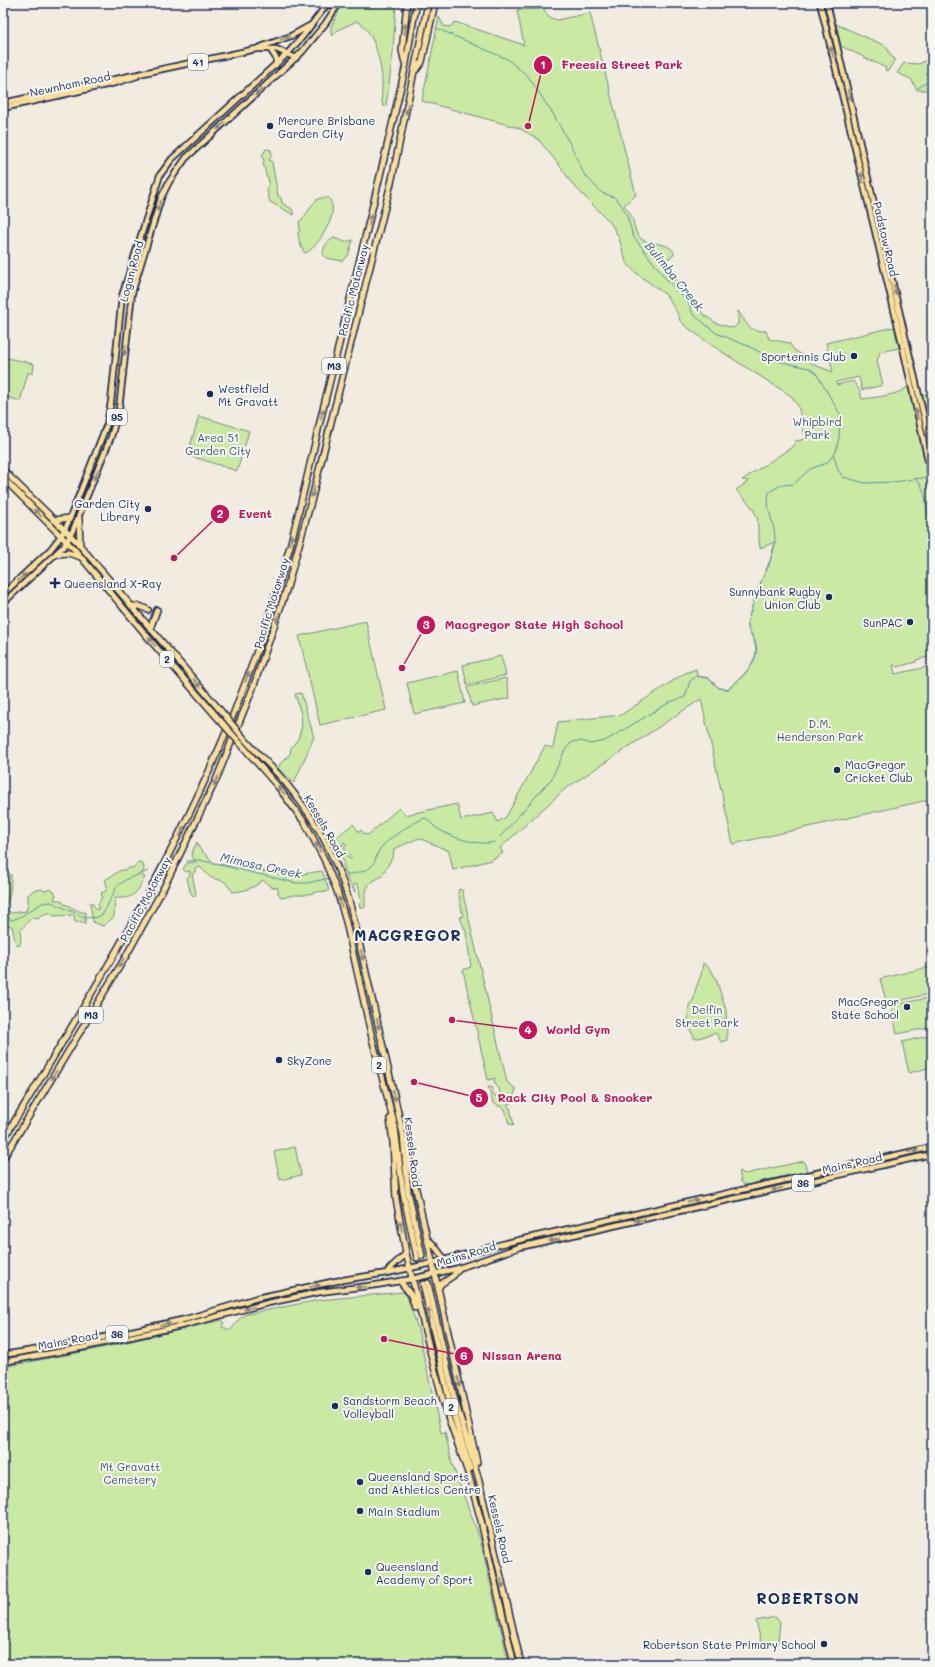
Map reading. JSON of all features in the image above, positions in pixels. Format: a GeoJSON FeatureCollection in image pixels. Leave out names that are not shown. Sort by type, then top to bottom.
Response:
{"type":"FeatureCollection","features":[{"type":"Feature","properties":{"kind":"highway"},"geometry":{"type":"LineString","coordinates":[[405,66],[402,51],[407,3]]}},
{"type":"Feature","properties":{"kind":"highway","name":"Pacific Motorway"},"geometry":{"type":"LineString","coordinates":[[3,1140],[114,956],[164,866],[200,794],[241,695],[268,617],[290,546],[368,228],[405,66],[417,3]]}},
{"type":"Feature","properties":{"kind":"highway","name":"Pacific Motorway"},"geometry":{"type":"LineString","coordinates":[[3,1159],[126,956],[164,887],[216,780],[253,688],[277,620],[302,534],[392,178],[428,3]]}},
{"type":"Feature","properties":{"kind":"highway"},"geometry":{"type":"LineString","coordinates":[[415,71],[422,62],[436,3]]}},
{"type":"Feature","properties":{"kind":"highway","name":"2"},"geometry":{"type":"LineString","coordinates":[[3,470],[64,531]]}},
{"type":"Feature","properties":{"kind":"highway","name":"2"},"geometry":{"type":"LineString","coordinates":[[3,478],[67,542]]}},
{"type":"Feature","properties":{"kind":"highway"},"geometry":{"type":"LineString","coordinates":[[79,517],[80,547]]}},
{"type":"Feature","properties":{"kind":"highway"},"geometry":{"type":"LineString","coordinates":[[53,520],[70,518]]}},
{"type":"Feature","properties":{"kind":"highway","name":"Kessels Road"},"geometry":{"type":"LineString","coordinates":[[64,531],[80,547],[242,736],[281,778],[297,797],[323,838],[338,869],[353,915],[403,1134],[408,1192],[419,1257],[403,1192],[396,1133],[346,922],[329,871],[314,840],[295,809],[279,788],[156,647],[82,557],[67,542]]}},
{"type":"Feature","properties":{"kind":"highway"},"geometry":{"type":"LineString","coordinates":[[57,554],[69,553],[82,557]]}},
{"type":"Feature","properties":{"kind":"highway"},"geometry":{"type":"LineString","coordinates":[[131,606],[140,606],[148,610]]}},
{"type":"Feature","properties":{"kind":"highway"},"geometry":{"type":"LineString","coordinates":[[150,629],[157,610]]}},
{"type":"Feature","properties":{"kind":"highway"},"geometry":{"type":"LineString","coordinates":[[295,809],[298,806],[297,797]]}},
{"type":"Feature","properties":{"kind":"highway"},"geometry":{"type":"LineString","coordinates":[[388,1101],[393,1143],[396,1199],[406,1253],[422,1323],[446,1411],[468,1473],[483,1528]]}},
{"type":"Feature","properties":{"kind":"highway"},"geometry":{"type":"LineString","coordinates":[[403,1134],[407,1146],[477,1460],[478,1477]]}},
{"type":"Feature","properties":{"kind":"highway"},"geometry":{"type":"LineString","coordinates":[[427,1239],[432,1242],[437,1251],[446,1260]]}},
{"type":"Feature","properties":{"kind":"highway"},"geometry":{"type":"LineString","coordinates":[[387,1273],[392,1265],[401,1259],[406,1253]]}},
{"type":"Feature","properties":{"kind":"highway"},"geometry":{"type":"LineString","coordinates":[[438,1289],[441,1284],[453,1276],[459,1268]]}},
{"type":"Feature","properties":{"kind":"highway"},"geometry":{"type":"LineString","coordinates":[[400,1281],[411,1295],[417,1315],[422,1323]]}},
{"type":"Feature","properties":{"kind":"highway","name":"Kessels Road"},"geometry":{"type":"LineString","coordinates":[[514,1664],[474,1483],[449,1399],[425,1284],[454,1397],[478,1477],[521,1664]]}},
{"type":"Feature","properties":{"kind":"main road","name":"Logan Road"},"geometry":{"type":"LineString","coordinates":[[3,594],[50,550],[61,536],[70,518],[103,434],[108,417],[124,287],[158,180],[166,167],[180,152],[288,53],[313,24],[328,3]]}},
{"type":"Feature","properties":{"kind":"main road","name":"Logan Road"},"geometry":{"type":"LineString","coordinates":[[3,603],[57,554],[67,542],[79,517],[116,423],[133,289],[164,191],[171,177],[186,158],[296,58],[320,31],[339,3]]}},
{"type":"Feature","properties":{"kind":"main road","name":"Padstow Road"},"geometry":{"type":"LineString","coordinates":[[820,3],[901,339],[932,479]]}},
{"type":"Feature","properties":{"kind":"main road","name":"Padstow Road"},"geometry":{"type":"LineString","coordinates":[[827,3],[932,451]]}},
{"type":"Feature","properties":{"kind":"main road","name":"Newnham Road"},"geometry":{"type":"LineString","coordinates":[[3,103],[23,101],[256,49],[291,36],[313,24]]}},
{"type":"Feature","properties":{"kind":"main road","name":"Newnham Road"},"geometry":{"type":"LineString","coordinates":[[256,49],[280,50],[296,58]]}},
{"type":"Feature","properties":{"kind":"main road"},"geometry":{"type":"LineString","coordinates":[[270,49],[279,62],[286,67]]}},
{"type":"Feature","properties":{"kind":"main road","name":"Newnham Road"},"geometry":{"type":"LineString","coordinates":[[3,108],[23,101]]}},
{"type":"Feature","properties":{"kind":"main road"},"geometry":{"type":"LineString","coordinates":[[180,152],[186,158]]}},
{"type":"Feature","properties":{"kind":"main road"},"geometry":{"type":"LineString","coordinates":[[176,156],[181,163]]}},
{"type":"Feature","properties":{"kind":"main road","name":"Mains Road"},"geometry":{"type":"LineString","coordinates":[[3,1355],[82,1342],[197,1317],[257,1298],[446,1260],[502,1244],[932,1147]]}},
{"type":"Feature","properties":{"kind":"main road","name":"Mains Road"},"geometry":{"type":"LineString","coordinates":[[3,1362],[80,1348],[320,1292],[400,1281],[459,1268],[520,1247],[932,1154]]}},
{"type":"Feature","properties":{"kind":"green space"},"geometry":{"type":"Polygon","coordinates":[[[343,3],[396,3],[393,53],[386,106],[383,106],[382,102],[382,78],[378,54],[368,31],[357,21],[338,30],[332,36],[331,34],[331,27],[343,3]]]}},
{"type":"Feature","properties":{"kind":"green space"},"geometry":{"type":"Polygon","coordinates":[[[544,9],[548,17],[557,20],[590,13],[636,195],[624,205],[631,215],[636,232],[640,238],[647,242],[666,246],[673,251],[674,255],[664,261],[688,296],[704,315],[716,323],[733,328],[738,324],[738,311],[751,328],[759,331],[766,331],[769,339],[789,343],[794,350],[807,358],[812,364],[833,372],[826,343],[894,327],[899,348],[880,352],[877,361],[883,385],[862,390],[859,377],[836,382],[837,385],[853,381],[860,391],[862,399],[892,394],[908,387],[928,473],[932,496],[932,659],[929,660],[928,657],[897,667],[893,665],[895,674],[932,666],[932,799],[733,844],[701,699],[565,789],[500,848],[503,853],[491,860],[453,870],[449,851],[419,838],[394,849],[393,856],[382,876],[370,883],[367,888],[365,895],[365,907],[360,907],[359,905],[361,901],[358,884],[353,884],[355,892],[350,884],[343,865],[344,862],[340,852],[341,850],[350,859],[352,858],[344,848],[346,844],[344,842],[342,846],[336,847],[335,843],[340,834],[353,824],[359,832],[361,830],[364,834],[368,835],[399,808],[405,815],[457,804],[461,820],[493,813],[498,822],[506,817],[545,746],[553,748],[558,722],[621,715],[685,673],[696,669],[697,676],[708,678],[719,688],[728,689],[745,674],[754,661],[756,654],[754,639],[748,627],[748,619],[759,587],[769,565],[775,542],[760,548],[757,517],[752,507],[736,490],[749,481],[742,480],[792,447],[796,440],[798,441],[807,438],[804,433],[798,407],[791,396],[713,346],[684,325],[680,321],[679,316],[666,295],[635,272],[626,262],[619,238],[610,222],[573,185],[538,139],[519,128],[422,101],[439,17],[444,26],[450,27],[455,22],[524,45],[517,10],[544,9]]]}},
{"type":"Feature","properties":{"kind":"green space"},"geometry":{"type":"Polygon","coordinates":[[[836,23],[886,46],[891,56],[895,59],[888,71],[885,70],[886,68],[841,46],[836,23]]]}},
{"type":"Feature","properties":{"kind":"green space"},"geometry":{"type":"Polygon","coordinates":[[[932,57],[932,90],[917,90],[911,79],[897,73],[904,63],[919,64],[932,57]]]}},
{"type":"Feature","properties":{"kind":"green space"},"geometry":{"type":"Polygon","coordinates":[[[266,149],[271,150],[272,155],[269,160],[272,162],[278,196],[281,198],[282,203],[292,209],[294,215],[270,202],[267,191],[269,183],[268,177],[266,176],[262,156],[266,149]]]}},
{"type":"Feature","properties":{"kind":"green space"},"geometry":{"type":"Polygon","coordinates":[[[320,198],[329,198],[332,204],[331,218],[326,230],[318,242],[305,253],[299,241],[299,222],[314,202],[320,198]]]}},
{"type":"Feature","properties":{"kind":"green space"},"geometry":{"type":"Polygon","coordinates":[[[334,238],[345,242],[353,240],[348,256],[343,261],[326,258],[323,255],[326,245],[334,238]]]}},
{"type":"Feature","properties":{"kind":"green space"},"geometry":{"type":"Polygon","coordinates":[[[3,357],[34,364],[33,373],[28,373],[20,401],[3,396],[3,357]]]}},
{"type":"Feature","properties":{"kind":"green space"},"geometry":{"type":"Polygon","coordinates":[[[932,393],[932,430],[922,395],[932,393]]]}},
{"type":"Feature","properties":{"kind":"green space","name":"Area 51 Garden City"},"geometry":{"type":"Polygon","coordinates":[[[199,416],[249,431],[237,471],[191,456],[188,453],[199,416]]]}},
{"type":"Feature","properties":{"kind":"green space"},"geometry":{"type":"Polygon","coordinates":[[[366,621],[386,710],[320,725],[299,636],[366,621]]]}},
{"type":"Feature","properties":{"kind":"green space"},"geometry":{"type":"Polygon","coordinates":[[[501,656],[506,675],[467,685],[463,665],[501,656]]]}},
{"type":"Feature","properties":{"kind":"green space"},"geometry":{"type":"Polygon","coordinates":[[[458,671],[465,703],[414,714],[407,683],[458,671]]]}},
{"type":"Feature","properties":{"kind":"green space"},"geometry":{"type":"Polygon","coordinates":[[[506,678],[510,698],[472,706],[467,687],[506,678]]]}},
{"type":"Feature","properties":{"kind":"green space"},"geometry":{"type":"Polygon","coordinates":[[[301,693],[314,737],[294,783],[278,768],[290,754],[291,748],[298,739],[302,726],[301,714],[295,694],[301,693]]]}},
{"type":"Feature","properties":{"kind":"green space"},"geometry":{"type":"Polygon","coordinates":[[[197,842],[199,848],[214,863],[291,876],[322,871],[329,890],[326,892],[322,891],[282,898],[278,893],[278,888],[271,887],[263,880],[249,889],[233,892],[224,881],[211,878],[200,867],[195,869],[195,872],[192,875],[196,893],[193,896],[190,891],[187,878],[190,875],[190,871],[186,872],[183,869],[187,863],[196,862],[191,855],[197,842]]]}},
{"type":"Feature","properties":{"kind":"green space"},"geometry":{"type":"Polygon","coordinates":[[[3,854],[7,872],[11,875],[10,894],[5,906],[11,913],[26,911],[28,895],[34,890],[41,889],[45,891],[51,889],[56,894],[54,900],[61,900],[64,904],[85,912],[85,924],[80,921],[78,923],[74,921],[75,917],[73,915],[54,916],[49,913],[41,915],[38,919],[31,918],[21,930],[21,942],[19,946],[16,945],[12,926],[3,925],[3,854]]]}},
{"type":"Feature","properties":{"kind":"green space"},"geometry":{"type":"Polygon","coordinates":[[[138,862],[143,863],[144,868],[142,876],[145,877],[137,891],[126,898],[115,898],[114,917],[103,926],[93,922],[90,903],[92,903],[97,910],[99,908],[98,904],[102,897],[101,893],[106,891],[107,886],[105,880],[121,870],[133,868],[138,862]]]}},
{"type":"Feature","properties":{"kind":"green space"},"geometry":{"type":"Polygon","coordinates":[[[459,889],[462,890],[507,1082],[516,1089],[512,1102],[507,1105],[510,1108],[514,1125],[509,1124],[505,1109],[493,1103],[488,1087],[493,1088],[493,1095],[499,1098],[500,1091],[494,1082],[495,1078],[488,1080],[463,970],[471,967],[466,932],[460,917],[463,916],[458,891],[459,889]]]}},
{"type":"Feature","properties":{"kind":"green space","name":"Delfin Street Park"},"geometry":{"type":"Polygon","coordinates":[[[703,963],[711,970],[716,979],[726,1010],[727,1040],[721,1042],[716,1033],[695,1039],[688,1025],[689,1005],[694,999],[703,963]]]}},
{"type":"Feature","properties":{"kind":"green space"},"geometry":{"type":"Polygon","coordinates":[[[932,966],[932,993],[887,1004],[880,979],[932,966]]]}},
{"type":"Feature","properties":{"kind":"green space"},"geometry":{"type":"Polygon","coordinates":[[[932,997],[932,1027],[897,1034],[891,1006],[932,997]]]}},
{"type":"Feature","properties":{"kind":"green space"},"geometry":{"type":"Polygon","coordinates":[[[932,1035],[932,1067],[909,1073],[902,1042],[932,1035]]]}},
{"type":"Feature","properties":{"kind":"green space"},"geometry":{"type":"Polygon","coordinates":[[[295,1147],[301,1175],[280,1180],[274,1152],[295,1147]]]}},
{"type":"Feature","properties":{"kind":"green space"},"geometry":{"type":"Polygon","coordinates":[[[804,1161],[807,1171],[746,1185],[741,1182],[739,1171],[745,1174],[804,1161]]]}},
{"type":"Feature","properties":{"kind":"green space","name":"Mt Gravatt Cemetery"},"geometry":{"type":"Polygon","coordinates":[[[403,1292],[407,1296],[418,1329],[441,1433],[445,1432],[452,1464],[480,1539],[509,1664],[3,1664],[3,1367],[97,1349],[222,1320],[224,1323],[222,1327],[231,1330],[240,1318],[247,1314],[319,1300],[403,1292]]]}},
{"type":"Feature","properties":{"kind":"green space"},"geometry":{"type":"Polygon","coordinates":[[[775,1617],[780,1622],[778,1642],[762,1646],[756,1621],[775,1617]]]}},
{"type":"Feature","properties":{"kind":"waterway","name":"Bulimba Creek"},"geometry":{"type":"LineString","coordinates":[[436,28],[507,59],[528,76],[553,114],[570,144],[584,174],[602,193],[614,197],[620,203],[626,213],[633,236],[666,279],[688,302],[693,314],[716,333],[748,346],[777,361],[809,368],[816,373],[840,414],[839,437],[836,452],[827,463],[810,469],[794,484],[781,485],[769,492],[768,505],[774,527],[775,544],[774,550],[757,591],[748,620],[749,629],[756,646],[756,651],[753,662],[747,671],[728,689],[719,688],[708,678],[697,676],[690,681],[685,697],[670,702],[605,741],[591,744],[581,741],[572,742],[565,750],[552,778],[500,837]]}},
{"type":"Feature","properties":{"kind":"waterway"},"geometry":{"type":"LineString","coordinates":[[918,88],[932,79]]}},
{"type":"Feature","properties":{"kind":"waterway","name":"Bulimba Creek"},"geometry":{"type":"LineString","coordinates":[[834,456],[838,470],[843,477],[865,483],[893,482],[929,477]]}},
{"type":"Feature","properties":{"kind":"waterway"},"geometry":{"type":"LineString","coordinates":[[915,479],[919,482],[923,489],[927,513],[932,526]]}},
{"type":"Feature","properties":{"kind":"waterway","name":"Mimosa Creek"},"geometry":{"type":"LineString","coordinates":[[342,875],[358,873],[372,866],[380,849],[388,840],[408,826],[426,818],[440,830],[463,840],[480,843],[494,842]]}},
{"type":"Feature","properties":{"kind":"waterway","name":"Mimosa Creek"},"geometry":{"type":"LineString","coordinates":[[187,861],[199,860],[296,883],[307,883],[330,878]]}},
{"type":"Feature","properties":{"kind":"waterway","name":"Mimosa Creek"},"geometry":{"type":"LineString","coordinates":[[3,916],[12,920],[20,917],[42,903],[51,902],[86,918],[98,917],[103,914],[117,886],[127,879],[148,871]]}},
{"type":"Feature","properties":{"kind":"tunnel"},"geometry":{"type":"LineString","coordinates":[[422,1256],[428,1283]]}},
{"type":"Feature","properties":{"kind":"tunnel"},"geometry":{"type":"LineString","coordinates":[[417,1258],[423,1284]]}},
{"type":"Feature","properties":{"kind":"place","name":"Mercure Brisbane Garden City"},"geometry":{"type":"Point","coordinates":[270,126]}},
{"type":"Feature","properties":{"kind":"place","name":"Freesia Street Park"},"geometry":{"type":"Point","coordinates":[528,126]}},
{"type":"Feature","properties":{"kind":"place","name":"Sportennis Club"},"geometry":{"type":"Point","coordinates":[854,356]}},
{"type":"Feature","properties":{"kind":"place","name":"Westfield Mt Gravatt"},"geometry":{"type":"Point","coordinates":[210,394]}},
{"type":"Feature","properties":{"kind":"place","name":"Garden City Library"},"geometry":{"type":"Point","coordinates":[148,509]}},
{"type":"Feature","properties":{"kind":"place","name":"Event"},"geometry":{"type":"Point","coordinates":[174,558]}},
{"type":"Feature","properties":{"kind":"place","name":"Queensland X-Ray"},"geometry":{"type":"Point","coordinates":[55,583]}},
{"type":"Feature","properties":{"kind":"place","name":"Sunnybank Rugby Union Club"},"geometry":{"type":"Point","coordinates":[829,597]}},
{"type":"Feature","properties":{"kind":"place","name":"SunPAC"},"geometry":{"type":"Point","coordinates":[910,622]}},
{"type":"Feature","properties":{"kind":"place","name":"Macgregor State High School"},"geometry":{"type":"Point","coordinates":[402,668]}},
{"type":"Feature","properties":{"kind":"place","name":"MacGregor Cricket Club"},"geometry":{"type":"Point","coordinates":[837,770]}},
{"type":"Feature","properties":{"kind":"place","name":"MacGregor State School"},"geometry":{"type":"Point","coordinates":[907,1007]}},
{"type":"Feature","properties":{"kind":"place","name":"World Gym"},"geometry":{"type":"Point","coordinates":[452,1020]}},
{"type":"Feature","properties":{"kind":"place","name":"SkyZone"},"geometry":{"type":"Point","coordinates":[279,1060]}},
{"type":"Feature","properties":{"kind":"place","name":"Rack City Pool & Snooker"},"geometry":{"type":"Point","coordinates":[414,1082]}},
{"type":"Feature","properties":{"kind":"place","name":"Nissan Arena"},"geometry":{"type":"Point","coordinates":[384,1339]}},
{"type":"Feature","properties":{"kind":"place","name":"Sandstorm Beach Volleyball"},"geometry":{"type":"Point","coordinates":[335,1406]}},
{"type":"Feature","properties":{"kind":"place","name":"Queensland Sports and Athletics Centre"},"geometry":{"type":"Point","coordinates":[360,1482]}},
{"type":"Feature","properties":{"kind":"place","name":"Main Stadium"},"geometry":{"type":"Point","coordinates":[360,1511]}},
{"type":"Feature","properties":{"kind":"place","name":"Queensland Academy of Sport"},"geometry":{"type":"Point","coordinates":[368,1572]}},
{"type":"Feature","properties":{"kind":"place","name":"Robertson State Primary School"},"geometry":{"type":"Point","coordinates":[824,1644]}},
{"type":"Feature","properties":{"kind":"district","name":"MACGREGOR"},"geometry":{"type":"Point","coordinates":[408,935]}},
{"type":"Feature","properties":{"kind":"district","name":"ROBERTSON"},"geometry":{"type":"Point","coordinates":[808,1598]}},
{"type":"Feature","properties":{"kind":"park label","name":"Whipbird Park"},"geometry":{"type":"Point","coordinates":[817,427]}},
{"type":"Feature","properties":{"kind":"park label","name":"D.M. Henderson Park"},"geometry":{"type":"Point","coordinates":[820,729]}}]}
